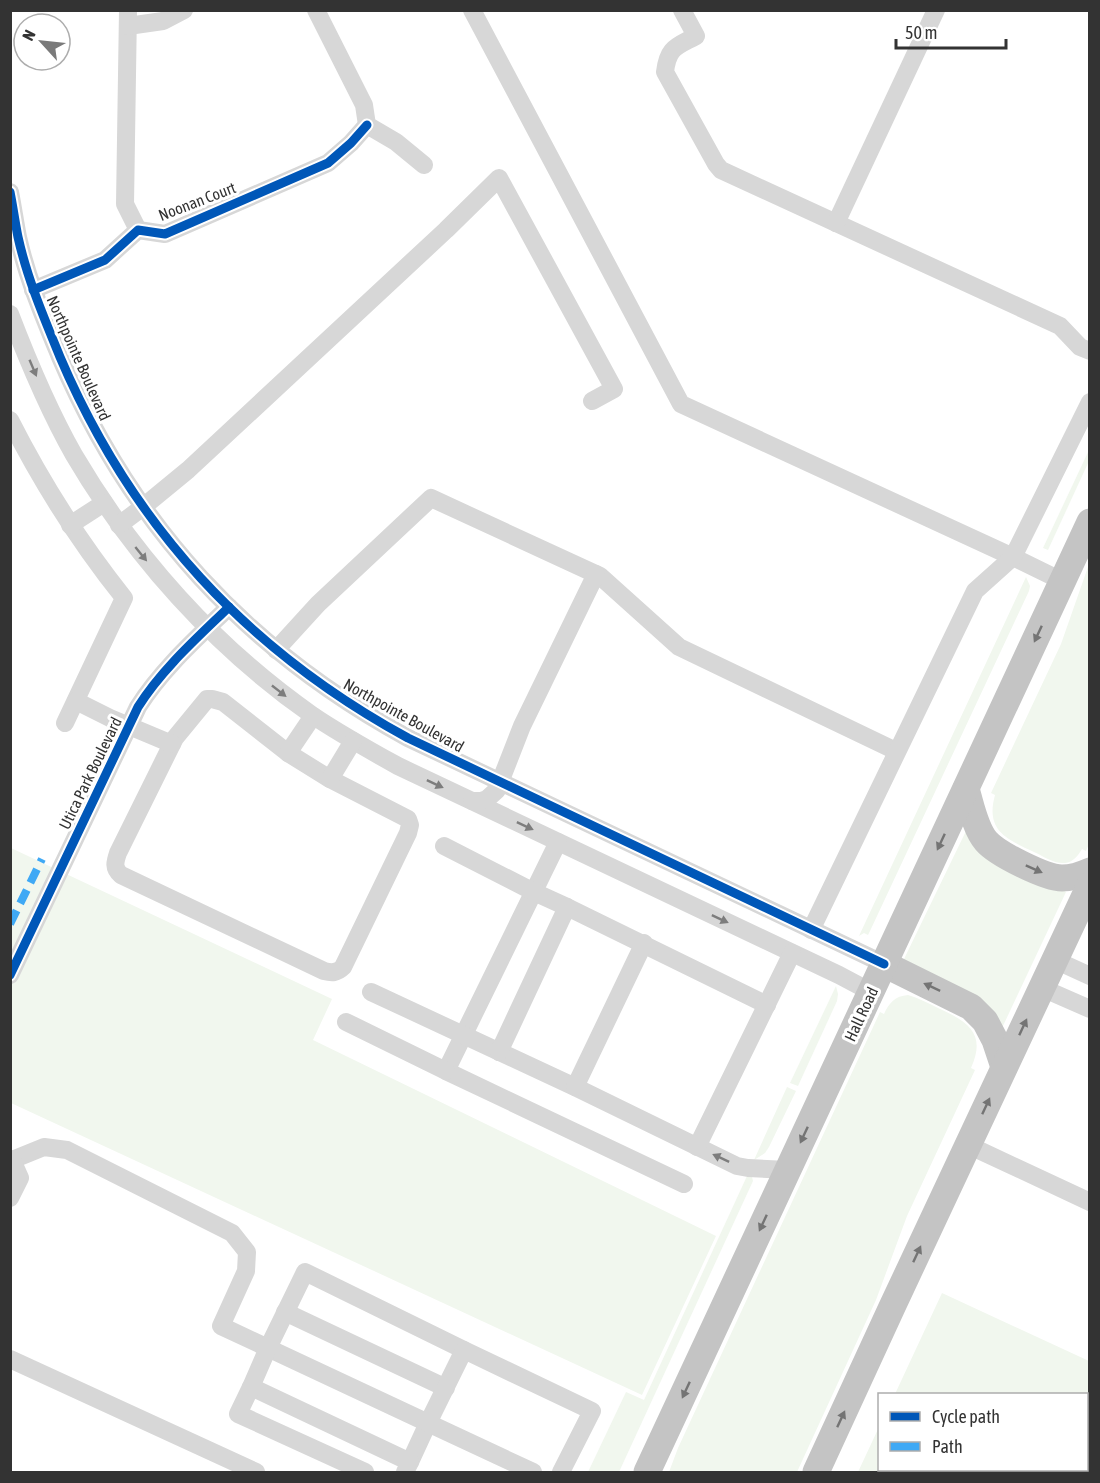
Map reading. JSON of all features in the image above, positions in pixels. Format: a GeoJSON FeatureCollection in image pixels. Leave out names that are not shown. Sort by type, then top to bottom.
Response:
{"type":"FeatureCollection","features":[{"type":"Feature","properties":{"kind":"highway","name":"Hall Road"},"geometry":{"type":"LineString","coordinates":[[647,1473],[1089,522]]}},
{"type":"Feature","properties":{"kind":"highway"},"geometry":{"type":"LineString","coordinates":[[966,789],[979,830],[985,840],[1001,854],[1051,876],[1061,878],[1089,871]]}},
{"type":"Feature","properties":{"kind":"highway"},"geometry":{"type":"LineString","coordinates":[[816,1473],[1089,885]]}},
{"type":"Feature","properties":{"kind":"highway"},"geometry":{"type":"LineString","coordinates":[[884,964],[971,1006],[986,1021],[1004,1067]]}},
{"type":"Feature","properties":{"kind":"street"},"geometry":{"type":"LineString","coordinates":[[33,290],[105,260],[138,230],[125,204],[128,18],[164,21],[184,10]]}},
{"type":"Feature","properties":{"kind":"street"},"geometry":{"type":"LineString","coordinates":[[316,10],[364,105],[367,125],[396,142],[424,165]]}},
{"type":"Feature","properties":{"kind":"street"},"geometry":{"type":"LineString","coordinates":[[472,10],[681,404],[1062,581]]}},
{"type":"Feature","properties":{"kind":"street"},"geometry":{"type":"LineString","coordinates":[[682,10],[696,36],[673,48],[667,58],[665,72],[721,170],[1060,326],[1080,346],[1089,351]]}},
{"type":"Feature","properties":{"kind":"street"},"geometry":{"type":"LineString","coordinates":[[836,223],[936,10]]}},
{"type":"Feature","properties":{"kind":"street","name":"Noonan Court"},"geometry":{"type":"LineString","coordinates":[[138,230],[165,234],[328,163],[367,125]]}},
{"type":"Feature","properties":{"kind":"street"},"geometry":{"type":"LineString","coordinates":[[119,525],[188,470],[499,178],[614,389],[592,401]]}},
{"type":"Feature","properties":{"kind":"street","name":"Northpointe Boulevard"},"geometry":{"type":"LineString","coordinates":[[10,192],[18,237],[33,290],[92,426],[116,467],[173,546],[229,607],[276,650],[331,692],[408,738],[884,964]]}},
{"type":"Feature","properties":{"kind":"street"},"geometry":{"type":"LineString","coordinates":[[44,318],[12,325],[74,454],[119,525],[151,566],[208,628],[264,678],[313,716],[398,766],[871,992]]}},
{"type":"Feature","properties":{"kind":"street"},"geometry":{"type":"LineString","coordinates":[[810,930],[975,591],[1013,557],[1089,402]]}},
{"type":"Feature","properties":{"kind":"street"},"geometry":{"type":"LineString","coordinates":[[10,420],[70,525],[124,598],[65,723]]}},
{"type":"Feature","properties":{"kind":"street"},"geometry":{"type":"LineString","coordinates":[[276,650],[318,604],[431,498],[600,576],[680,647],[896,751]]}},
{"type":"Feature","properties":{"kind":"street"},"geometry":{"type":"LineString","coordinates":[[70,525],[104,503]]}},
{"type":"Feature","properties":{"kind":"street"},"geometry":{"type":"LineString","coordinates":[[472,801],[487,799],[497,790],[522,726],[596,574]]}},
{"type":"Feature","properties":{"kind":"street","name":"Utica Park Boulevard"},"geometry":{"type":"LineString","coordinates":[[10,975],[142,701],[155,682],[229,607]]}},
{"type":"Feature","properties":{"kind":"street"},"geometry":{"type":"LineString","coordinates":[[207,699],[223,702],[288,753],[330,779],[403,815],[408,819],[410,825],[343,967],[337,972],[330,973],[313,966],[116,871],[115,863],[118,853],[172,744],[207,699]]}},
{"type":"Feature","properties":{"kind":"street"},"geometry":{"type":"LineString","coordinates":[[76,701],[172,744]]}},
{"type":"Feature","properties":{"kind":"street"},"geometry":{"type":"LineString","coordinates":[[288,753],[313,716]]}},
{"type":"Feature","properties":{"kind":"street"},"geometry":{"type":"LineString","coordinates":[[330,779],[353,741]]}},
{"type":"Feature","properties":{"kind":"street"},"geometry":{"type":"LineString","coordinates":[[446,1071],[558,842]]}},
{"type":"Feature","properties":{"kind":"street"},"geometry":{"type":"LineString","coordinates":[[444,846],[767,1005]]}},
{"type":"Feature","properties":{"kind":"street"},"geometry":{"type":"LineString","coordinates":[[693,906],[706,880]]}},
{"type":"Feature","properties":{"kind":"street"},"geometry":{"type":"LineString","coordinates":[[499,1052],[567,907]]}},
{"type":"Feature","properties":{"kind":"street"},"geometry":{"type":"LineString","coordinates":[[575,1087],[644,943]]}},
{"type":"Feature","properties":{"kind":"street"},"geometry":{"type":"LineString","coordinates":[[697,1147],[792,953]]}},
{"type":"Feature","properties":{"kind":"street"},"geometry":{"type":"LineString","coordinates":[[1055,960],[1089,976]]}},
{"type":"Feature","properties":{"kind":"street"},"geometry":{"type":"LineString","coordinates":[[1042,988],[1089,1010]]}},
{"type":"Feature","properties":{"kind":"street"},"geometry":{"type":"LineString","coordinates":[[371,992],[737,1166],[787,1170]]}},
{"type":"Feature","properties":{"kind":"street"},"geometry":{"type":"LineString","coordinates":[[346,1022],[684,1184]]}},
{"type":"Feature","properties":{"kind":"street"},"geometry":{"type":"LineString","coordinates":[[968,1145],[1089,1202]]}},
{"type":"Feature","properties":{"kind":"street"},"geometry":{"type":"LineString","coordinates":[[10,1198],[20,1178],[11,1160],[44,1147],[67,1150],[232,1233],[247,1252],[246,1271],[221,1326],[533,1473]]}},
{"type":"Feature","properties":{"kind":"street"},"geometry":{"type":"LineString","coordinates":[[365,1473],[238,1414],[267,1348],[305,1272],[592,1411],[561,1473]]}},
{"type":"Feature","properties":{"kind":"street"},"geometry":{"type":"LineString","coordinates":[[285,1312],[446,1388]]}},
{"type":"Feature","properties":{"kind":"street"},"geometry":{"type":"LineString","coordinates":[[251,1387],[408,1467],[464,1350]]}},
{"type":"Feature","properties":{"kind":"street"},"geometry":{"type":"LineString","coordinates":[[10,1359],[256,1473]]}},
{"type":"Feature","properties":{"kind":"shaded area"},"geometry":{"type":"Polygon","coordinates":[[[1089,450],[1089,461],[1048,550],[1043,548],[1089,450]]]}},
{"type":"Feature","properties":{"kind":"shaded area"},"geometry":{"type":"Polygon","coordinates":[[[1089,564],[1089,844],[1086,851],[1082,849],[1073,860],[1061,863],[1015,843],[1001,832],[993,817],[995,795],[991,793],[1061,644],[1089,564]]]}},
{"type":"Feature","properties":{"kind":"shaded area"},"geometry":{"type":"Polygon","coordinates":[[[1026,577],[1030,586],[1029,591],[870,931],[868,935],[864,933],[859,936],[1026,577]]]}},
{"type":"Feature","properties":{"kind":"shaded area"},"geometry":{"type":"Polygon","coordinates":[[[966,831],[1066,892],[1002,1028],[904,961],[966,831]]]}},
{"type":"Feature","properties":{"kind":"shaded area"},"geometry":{"type":"Polygon","coordinates":[[[11,848],[332,999],[313,1040],[716,1236],[642,1395],[11,1103],[11,848]]]}},
{"type":"Feature","properties":{"kind":"shaded area"},"geometry":{"type":"Polygon","coordinates":[[[836,986],[837,1001],[798,1086],[790,1083],[836,986]]]}},
{"type":"Feature","properties":{"kind":"shaded area"},"geometry":{"type":"Polygon","coordinates":[[[908,995],[927,1002],[965,1023],[975,1037],[977,1046],[971,1068],[975,1070],[907,1216],[876,1300],[797,1472],[669,1472],[678,1448],[880,1012],[884,1014],[893,1001],[908,995]]]}},
{"type":"Feature","properties":{"kind":"shaded area"},"geometry":{"type":"Polygon","coordinates":[[[787,1087],[796,1091],[769,1147],[765,1153],[754,1160],[787,1087]]]}},
{"type":"Feature","properties":{"kind":"shaded area"},"geometry":{"type":"Polygon","coordinates":[[[747,1176],[752,1177],[753,1181],[619,1472],[588,1472],[626,1392],[644,1400],[747,1176]]]}},
{"type":"Feature","properties":{"kind":"shaded area"},"geometry":{"type":"Polygon","coordinates":[[[942,1293],[1089,1361],[1089,1472],[858,1472],[878,1429],[878,1471],[1088,1471],[1088,1393],[895,1393],[942,1293]]]}},
{"type":"Feature","properties":{"kind":"marked path"},"geometry":{"type":"LineString","coordinates":[[10,924],[42,859]]}},
{"type":"Feature","properties":{"kind":"cycle path"},"geometry":{"type":"LineString","coordinates":[[33,290],[105,260],[138,230],[165,234],[328,163],[367,125]]}},
{"type":"Feature","properties":{"kind":"cycle path"},"geometry":{"type":"LineString","coordinates":[[10,192],[18,237],[31,283],[60,357],[89,418],[122,475],[159,529],[201,578],[246,623],[296,665],[350,703],[408,738],[884,964]]}},
{"type":"Feature","properties":{"kind":"cycle path"},"geometry":{"type":"LineString","coordinates":[[10,975],[138,707],[169,667],[229,607]]}}]}
